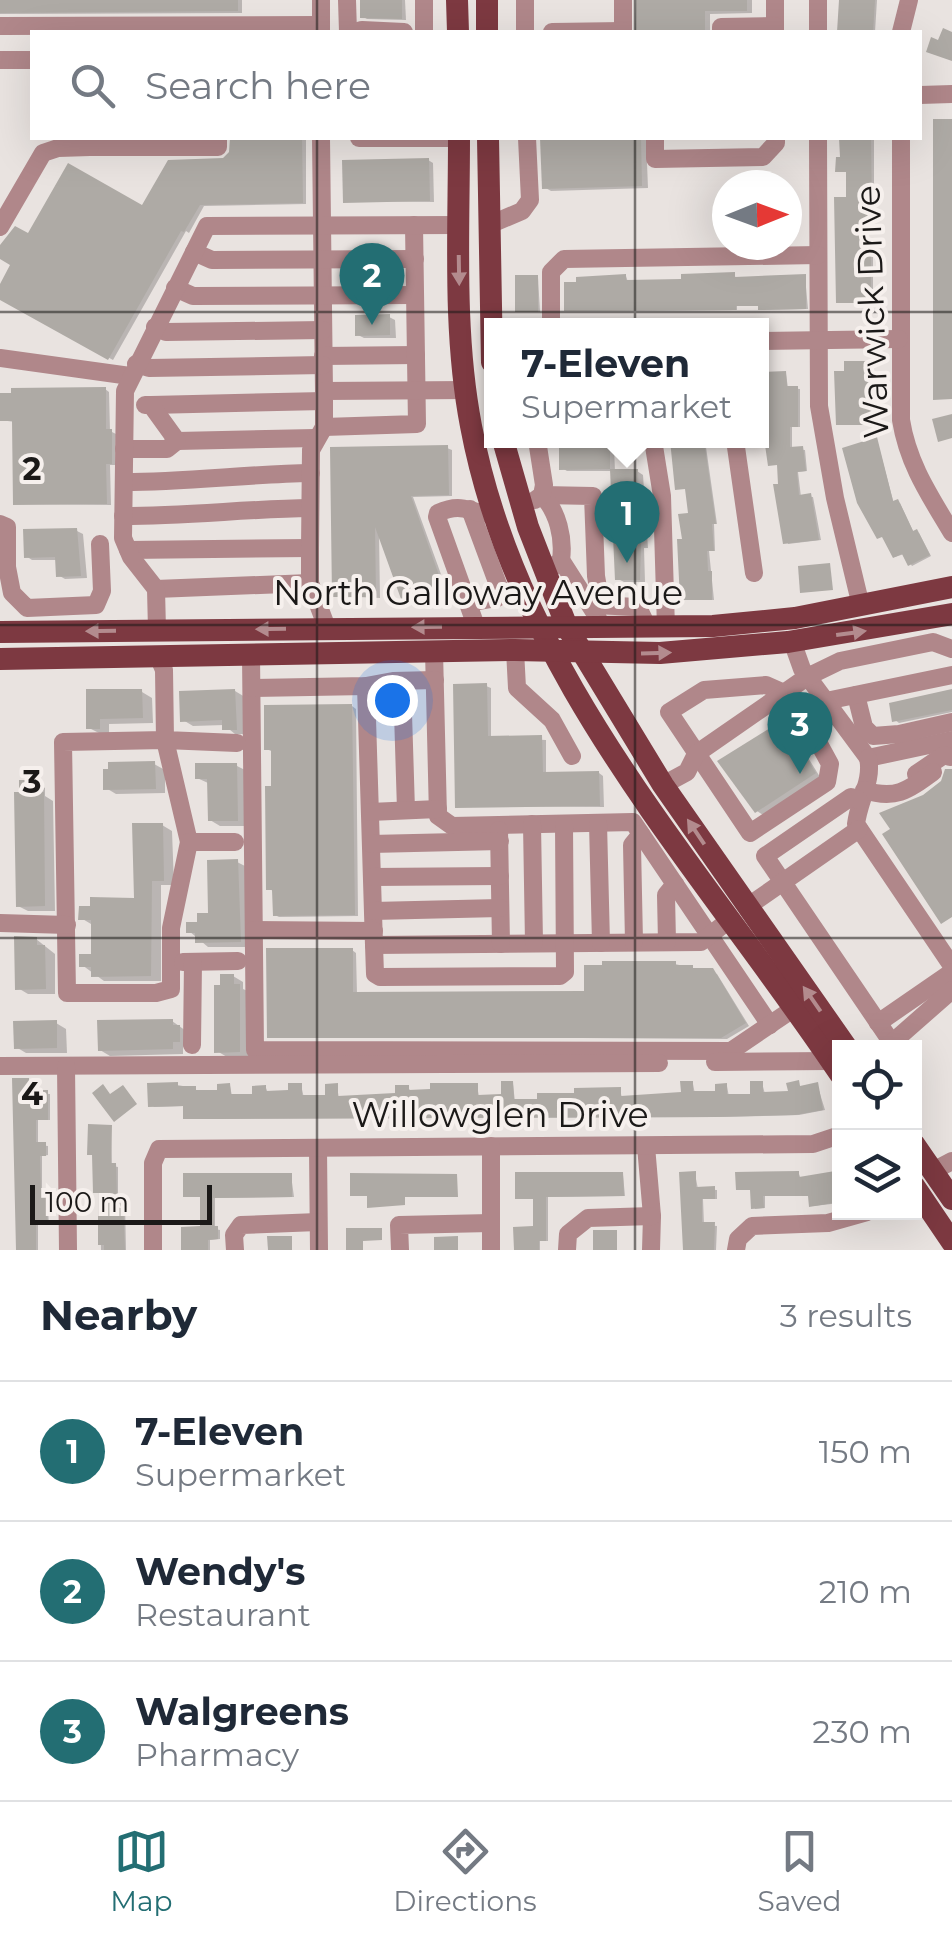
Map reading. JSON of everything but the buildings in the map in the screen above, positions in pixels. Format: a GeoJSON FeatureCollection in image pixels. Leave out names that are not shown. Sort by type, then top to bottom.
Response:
{"type":"FeatureCollection","features":[{"type":"Feature","properties":{"kind":"main road"},"geometry":{"type":"LineString","coordinates":[[458,0],[458,30]]}},
{"type":"Feature","properties":{"kind":"main road"},"geometry":{"type":"LineString","coordinates":[[487,30],[488,0]]}},
{"type":"Feature","properties":{"kind":"main road"},"geometry":{"type":"LineString","coordinates":[[459,140],[461,346],[478,454],[506,574],[540,625],[582,702],[728,921],[793,1009],[832,1053]]}},
{"type":"Feature","properties":{"kind":"main road"},"geometry":{"type":"LineString","coordinates":[[488,140],[490,318]]}},
{"type":"Feature","properties":{"kind":"main road"},"geometry":{"type":"LineString","coordinates":[[459,225],[488,224]]}},
{"type":"Feature","properties":{"kind":"main road"},"geometry":{"type":"LineString","coordinates":[[478,454],[494,448]]}},
{"type":"Feature","properties":{"kind":"main road"},"geometry":{"type":"LineString","coordinates":[[506,448],[532,500],[567,627],[584,653],[653,810]]}},
{"type":"Feature","properties":{"kind":"main road","name":"North Galloway Avenue"},"geometry":{"type":"LineString","coordinates":[[0,632],[567,627],[598,612],[657,628],[790,630],[862,606],[952,587]]}},
{"type":"Feature","properties":{"kind":"main road","name":"North Galloway Avenue"},"geometry":{"type":"LineString","coordinates":[[0,659],[515,650],[660,653],[790,630],[951,617]]}},
{"type":"Feature","properties":{"kind":"main road"},"geometry":{"type":"LineString","coordinates":[[326,628],[327,653]]}},
{"type":"Feature","properties":{"kind":"main road"},"geometry":{"type":"LineString","coordinates":[[157,630],[158,656]]}},
{"type":"Feature","properties":{"kind":"main road"},"geometry":{"type":"LineString","coordinates":[[728,921],[832,1052]]}},
{"type":"Feature","properties":{"kind":"main road"},"geometry":{"type":"LineString","coordinates":[[926,1179],[952,1199]]}},
{"type":"Feature","properties":{"kind":"main road"},"geometry":{"type":"LineString","coordinates":[[926,1179],[952,1242]]}},
{"type":"Feature","properties":{"kind":"street"},"geometry":{"type":"LineString","coordinates":[[0,26],[321,28],[321,0]]}},
{"type":"Feature","properties":{"kind":"street"},"geometry":{"type":"LineString","coordinates":[[347,0],[351,30]]}},
{"type":"Feature","properties":{"kind":"street"},"geometry":{"type":"LineString","coordinates":[[424,0],[424,30]]}},
{"type":"Feature","properties":{"kind":"street"},"geometry":{"type":"LineString","coordinates":[[525,0],[525,30]]}},
{"type":"Feature","properties":{"kind":"street"},"geometry":{"type":"LineString","coordinates":[[623,0],[623,30]]}},
{"type":"Feature","properties":{"kind":"street"},"geometry":{"type":"LineString","coordinates":[[721,30],[775,29],[775,0]]}},
{"type":"Feature","properties":{"kind":"street"},"geometry":{"type":"LineString","coordinates":[[818,0],[818,30]]}},
{"type":"Feature","properties":{"kind":"street"},"geometry":{"type":"LineString","coordinates":[[902,30],[909,0]]}},
{"type":"Feature","properties":{"kind":"street"},"geometry":{"type":"LineString","coordinates":[[0,60],[30,60]]}},
{"type":"Feature","properties":{"kind":"street"},"geometry":{"type":"LineString","coordinates":[[922,95],[952,94]]}},
{"type":"Feature","properties":{"kind":"street"},"geometry":{"type":"LineString","coordinates":[[0,227],[44,153],[90,142],[218,147],[218,140]]}},
{"type":"Feature","properties":{"kind":"street"},"geometry":{"type":"LineString","coordinates":[[322,140],[324,396],[320,433],[311,450],[310,584],[326,628]]}},
{"type":"Feature","properties":{"kind":"street"},"geometry":{"type":"LineString","coordinates":[[488,224],[522,210],[530,200],[527,140]]}},
{"type":"Feature","properties":{"kind":"street"},"geometry":{"type":"LineString","coordinates":[[654,140],[655,159],[763,157],[776,140]]}},
{"type":"Feature","properties":{"kind":"street"},"geometry":{"type":"LineString","coordinates":[[818,140],[819,406],[834,498],[862,606]]}},
{"type":"Feature","properties":{"kind":"street","name":"Warwick Drive"},"geometry":{"type":"LineString","coordinates":[[901,140],[899,339],[905,444],[930,498],[952,532]]}},
{"type":"Feature","properties":{"kind":"street"},"geometry":{"type":"LineString","coordinates":[[124,449],[168,449],[177,441],[417,424],[414,225]]}},
{"type":"Feature","properties":{"kind":"street"},"geometry":{"type":"LineString","coordinates":[[157,630],[156,589],[123,538],[124,404],[133,370],[207,226],[459,225]]}},
{"type":"Feature","properties":{"kind":"street"},"geometry":{"type":"LineString","coordinates":[[194,252],[212,260],[415,259]]}},
{"type":"Feature","properties":{"kind":"street"},"geometry":{"type":"LineString","coordinates":[[551,318],[550,272],[564,258],[818,255]]}},
{"type":"Feature","properties":{"kind":"street"},"geometry":{"type":"LineString","coordinates":[[175,288],[193,296],[415,295]]}},
{"type":"Feature","properties":{"kind":"street"},"geometry":{"type":"LineString","coordinates":[[155,327],[166,332],[323,330]]}},
{"type":"Feature","properties":{"kind":"street"},"geometry":{"type":"LineString","coordinates":[[769,341],[899,339]]}},
{"type":"Feature","properties":{"kind":"street"},"geometry":{"type":"LineString","coordinates":[[0,358],[133,370],[416,355]]}},
{"type":"Feature","properties":{"kind":"street"},"geometry":{"type":"LineString","coordinates":[[124,404],[466,390]]}},
{"type":"Feature","properties":{"kind":"street"},"geometry":{"type":"LineString","coordinates":[[152,404],[177,441]]}},
{"type":"Feature","properties":{"kind":"street"},"geometry":{"type":"LineString","coordinates":[[532,500],[544,485],[537,448]]}},
{"type":"Feature","properties":{"kind":"street"},"geometry":{"type":"LineString","coordinates":[[654,448],[662,496],[657,628]]}},
{"type":"Feature","properties":{"kind":"street"},"geometry":{"type":"LineString","coordinates":[[736,448],[754,573]]}},
{"type":"Feature","properties":{"kind":"street"},"geometry":{"type":"LineString","coordinates":[[124,482],[190,482],[236,474],[311,473]]}},
{"type":"Feature","properties":{"kind":"street"},"geometry":{"type":"LineString","coordinates":[[532,500],[594,496],[598,612]]}},
{"type":"Feature","properties":{"kind":"street"},"geometry":{"type":"LineString","coordinates":[[476,626],[437,518],[438,513],[460,506],[494,513]]}},
{"type":"Feature","properties":{"kind":"street"},"geometry":{"type":"LineString","coordinates":[[123,516],[202,516],[238,509],[310,508]]}},
{"type":"Feature","properties":{"kind":"street"},"geometry":{"type":"LineString","coordinates":[[468,603],[497,598],[506,574],[470,510]]}},
{"type":"Feature","properties":{"kind":"street"},"geometry":{"type":"LineString","coordinates":[[4,525],[4,567],[12,594],[27,608],[96,605],[102,591],[100,544]]}},
{"type":"Feature","properties":{"kind":"street"},"geometry":{"type":"LineString","coordinates":[[128,550],[310,548]]}},
{"type":"Feature","properties":{"kind":"street"},"geometry":{"type":"LineString","coordinates":[[553,567],[598,612]]}},
{"type":"Feature","properties":{"kind":"street"},"geometry":{"type":"LineString","coordinates":[[156,589],[310,584]]}},
{"type":"Feature","properties":{"kind":"street"},"geometry":{"type":"LineString","coordinates":[[62,631],[63,606]]}},
{"type":"Feature","properties":{"kind":"street"},"geometry":{"type":"LineString","coordinates":[[790,630],[808,677],[868,758],[872,773],[856,824],[952,969],[878,1023]]}},
{"type":"Feature","properties":{"kind":"street"},"geometry":{"type":"LineString","coordinates":[[634,942],[632,845],[653,810],[688,772],[696,754],[808,677],[840,661],[934,642],[952,650]]}},
{"type":"Feature","properties":{"kind":"street"},"geometry":{"type":"LineString","coordinates":[[515,650],[516,688],[552,720],[572,756]]}},
{"type":"Feature","properties":{"kind":"street"},"geometry":{"type":"LineString","coordinates":[[434,652],[438,809],[442,821],[499,833]]}},
{"type":"Feature","properties":{"kind":"street"},"geometry":{"type":"LineString","coordinates":[[327,653],[328,686]]}},
{"type":"Feature","properties":{"kind":"street"},"geometry":{"type":"LineString","coordinates":[[251,655],[255,1050],[731,1050],[793,1009]]}},
{"type":"Feature","properties":{"kind":"street"},"geometry":{"type":"LineString","coordinates":[[158,656],[164,670],[165,734],[188,842],[171,928],[171,989],[156,993],[67,993],[63,742],[165,734],[237,743]]}},
{"type":"Feature","properties":{"kind":"street"},"geometry":{"type":"LineString","coordinates":[[826,702],[952,675]]}},
{"type":"Feature","properties":{"kind":"street"},"geometry":{"type":"LineString","coordinates":[[252,688],[435,680]]}},
{"type":"Feature","properties":{"kind":"street"},"geometry":{"type":"LineString","coordinates":[[402,681],[406,810]]}},
{"type":"Feature","properties":{"kind":"street"},"geometry":{"type":"LineString","coordinates":[[766,684],[784,693],[818,742],[830,764],[827,782],[750,833],[669,712],[704,690],[766,684]]}},
{"type":"Feature","properties":{"kind":"street"},"geometry":{"type":"LineString","coordinates":[[366,686],[374,974],[380,978],[560,976],[565,972],[564,824]]}},
{"type":"Feature","properties":{"kind":"street"},"geometry":{"type":"LineString","coordinates":[[856,695],[864,727],[873,736],[952,722]]}},
{"type":"Feature","properties":{"kind":"street"},"geometry":{"type":"LineString","coordinates":[[552,720],[582,702]]}},
{"type":"Feature","properties":{"kind":"street"},"geometry":{"type":"LineString","coordinates":[[818,742],[852,737]]}},
{"type":"Feature","properties":{"kind":"street"},"geometry":{"type":"LineString","coordinates":[[868,758],[946,758]]}},
{"type":"Feature","properties":{"kind":"street"},"geometry":{"type":"LineString","coordinates":[[886,1040],[765,856],[850,797],[885,797],[911,788],[946,758]]}},
{"type":"Feature","properties":{"kind":"street"},"geometry":{"type":"LineString","coordinates":[[370,812],[438,809]]}},
{"type":"Feature","properties":{"kind":"street"},"geometry":{"type":"LineString","coordinates":[[371,844],[499,833],[532,824],[598,823],[653,810]]}},
{"type":"Feature","properties":{"kind":"street"},"geometry":{"type":"LineString","coordinates":[[653,810],[675,884],[728,921],[770,1025]]}},
{"type":"Feature","properties":{"kind":"street"},"geometry":{"type":"LineString","coordinates":[[598,823],[601,943]]}},
{"type":"Feature","properties":{"kind":"street"},"geometry":{"type":"LineString","coordinates":[[532,824],[534,944]]}},
{"type":"Feature","properties":{"kind":"street"},"geometry":{"type":"LineString","coordinates":[[254,930],[501,944],[701,942],[859,828]]}},
{"type":"Feature","properties":{"kind":"street"},"geometry":{"type":"LineString","coordinates":[[499,833],[501,944]]}},
{"type":"Feature","properties":{"kind":"street"},"geometry":{"type":"LineString","coordinates":[[188,842],[235,842]]}},
{"type":"Feature","properties":{"kind":"street"},"geometry":{"type":"LineString","coordinates":[[372,878],[500,876]]}},
{"type":"Feature","properties":{"kind":"street"},"geometry":{"type":"LineString","coordinates":[[667,942],[666,895],[675,884]]}},
{"type":"Feature","properties":{"kind":"street"},"geometry":{"type":"LineString","coordinates":[[373,910],[500,908]]}},
{"type":"Feature","properties":{"kind":"street"},"geometry":{"type":"LineString","coordinates":[[0,923],[67,926]]}},
{"type":"Feature","properties":{"kind":"street"},"geometry":{"type":"LineString","coordinates":[[172,962],[238,961]]}},
{"type":"Feature","properties":{"kind":"street"},"geometry":{"type":"LineString","coordinates":[[192,1046],[193,962]]}},
{"type":"Feature","properties":{"kind":"street"},"geometry":{"type":"LineString","coordinates":[[895,1040],[952,990]]}},
{"type":"Feature","properties":{"kind":"street"},"geometry":{"type":"LineString","coordinates":[[0,1066],[832,1061]]}},
{"type":"Feature","properties":{"kind":"street"},"geometry":{"type":"LineString","coordinates":[[66,1066],[68,1250]]}},
{"type":"Feature","properties":{"kind":"street","name":"Willowglen Drive"},"geometry":{"type":"LineString","coordinates":[[153,1250],[152,1163],[158,1149],[813,1144],[832,1138]]}},
{"type":"Feature","properties":{"kind":"street"},"geometry":{"type":"LineString","coordinates":[[491,1146],[491,1250]]}},
{"type":"Feature","properties":{"kind":"street"},"geometry":{"type":"LineString","coordinates":[[646,1146],[652,1216],[650,1250]]}},
{"type":"Feature","properties":{"kind":"street"},"geometry":{"type":"LineString","coordinates":[[318,1148],[318,1250]]}},
{"type":"Feature","properties":{"kind":"street"},"geometry":{"type":"LineString","coordinates":[[567,1250],[568,1234],[588,1218],[652,1216]]}},
{"type":"Feature","properties":{"kind":"street"},"geometry":{"type":"LineString","coordinates":[[736,1250],[738,1239],[752,1226],[839,1220]]}},
{"type":"Feature","properties":{"kind":"street"},"geometry":{"type":"LineString","coordinates":[[234,1250],[234,1236],[241,1225],[318,1222]]}},
{"type":"Feature","properties":{"kind":"street"},"geometry":{"type":"LineString","coordinates":[[400,1250],[399,1225],[491,1223]]}},
{"type":"Feature","properties":{"kind":"place","name":"Wendy's"},"geometry":{"type":"Point","coordinates":[372,325]}},
{"type":"Feature","properties":{"kind":"place","name":"7-Eleven"},"geometry":{"type":"Point","coordinates":[627,563]}},
{"type":"Feature","properties":{"kind":"place","name":"Walgreens"},"geometry":{"type":"Point","coordinates":[800,774]}}]}
